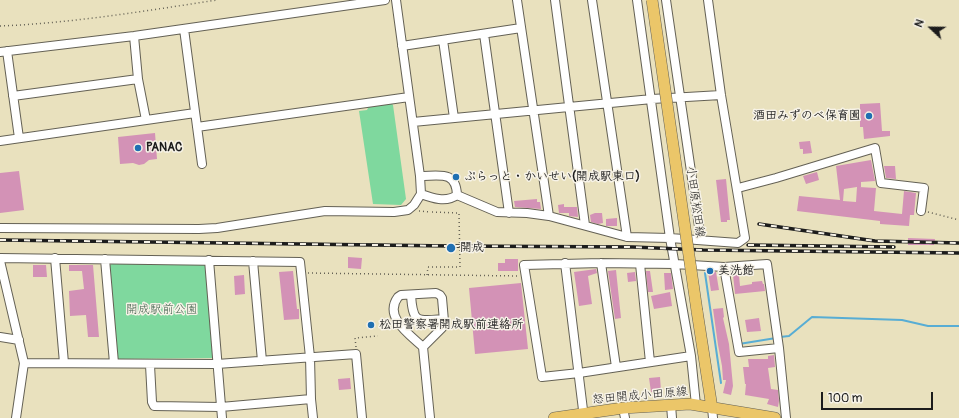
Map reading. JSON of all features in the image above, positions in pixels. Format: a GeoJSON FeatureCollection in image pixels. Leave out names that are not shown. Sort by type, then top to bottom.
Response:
{"type":"FeatureCollection","features":[{"type":"Feature","properties":{"kind":"main road","name":"小田原松田線"},"geometry":{"type":"LineString","coordinates":[[652,0],[712,413]]}},
{"type":"Feature","properties":{"kind":"main road","name":"怒田開成小田原線"},"geometry":{"type":"LineString","coordinates":[[554,418],[624,413],[671,405],[696,405],[712,413],[775,418]]}},
{"type":"Feature","properties":{"kind":"street"},"geometry":{"type":"LineString","coordinates":[[19,138],[13,96],[4,51],[134,36],[385,0]]}},
{"type":"Feature","properties":{"kind":"street"},"geometry":{"type":"LineString","coordinates":[[0,228],[165,230],[217,228],[325,211],[394,212],[408,210],[414,206],[420,194],[420,176],[396,0]]}},
{"type":"Feature","properties":{"kind":"street"},"geometry":{"type":"LineString","coordinates":[[517,0],[549,216]]}},
{"type":"Feature","properties":{"kind":"street"},"geometry":{"type":"LineString","coordinates":[[555,0],[585,225]]}},
{"type":"Feature","properties":{"kind":"street"},"geometry":{"type":"LineString","coordinates":[[592,0],[608,103],[626,237]]}},
{"type":"Feature","properties":{"kind":"street"},"geometry":{"type":"LineString","coordinates":[[637,0],[652,99],[670,238],[691,356],[696,405]]}},
{"type":"Feature","properties":{"kind":"street"},"geometry":{"type":"LineString","coordinates":[[666,0],[700,240]]}},
{"type":"Feature","properties":{"kind":"street"},"geometry":{"type":"LineString","coordinates":[[456,195],[497,212],[527,213],[549,216],[626,237],[670,238],[738,243],[745,238],[738,188],[721,95],[708,0]]}},
{"type":"Feature","properties":{"kind":"street"},"geometry":{"type":"LineString","coordinates":[[402,46],[521,28]]}},
{"type":"Feature","properties":{"kind":"street"},"geometry":{"type":"LineString","coordinates":[[184,29],[202,164]]}},
{"type":"Feature","properties":{"kind":"street"},"geometry":{"type":"LineString","coordinates":[[484,34],[509,213]]}},
{"type":"Feature","properties":{"kind":"street"},"geometry":{"type":"LineString","coordinates":[[134,36],[138,79],[146,120]]}},
{"type":"Feature","properties":{"kind":"street"},"geometry":{"type":"LineString","coordinates":[[443,40],[454,118]]}},
{"type":"Feature","properties":{"kind":"street"},"geometry":{"type":"LineString","coordinates":[[13,96],[138,79]]}},
{"type":"Feature","properties":{"kind":"street"},"geometry":{"type":"LineString","coordinates":[[413,122],[652,99],[721,95]]}},
{"type":"Feature","properties":{"kind":"street"},"geometry":{"type":"LineString","coordinates":[[197,127],[409,97]]}},
{"type":"Feature","properties":{"kind":"street"},"geometry":{"type":"LineString","coordinates":[[0,141],[195,114]]}},
{"type":"Feature","properties":{"kind":"street"},"geometry":{"type":"LineString","coordinates":[[738,188],[875,148],[880,183],[924,188],[921,211]]}},
{"type":"Feature","properties":{"kind":"street"},"geometry":{"type":"LineString","coordinates":[[420,176],[444,175],[452,179],[456,186],[456,195]]}},
{"type":"Feature","properties":{"kind":"street"},"geometry":{"type":"LineString","coordinates":[[420,194],[433,198],[446,199],[453,198],[456,195]]}},
{"type":"Feature","properties":{"kind":"street"},"geometry":{"type":"LineString","coordinates":[[0,258],[300,262],[310,357],[313,418]]}},
{"type":"Feature","properties":{"kind":"street"},"geometry":{"type":"LineString","coordinates":[[55,258],[64,363]]}},
{"type":"Feature","properties":{"kind":"street"},"geometry":{"type":"LineString","coordinates":[[104,260],[114,363]]}},
{"type":"Feature","properties":{"kind":"street"},"geometry":{"type":"LineString","coordinates":[[209,260],[222,418]]}},
{"type":"Feature","properties":{"kind":"street"},"geometry":{"type":"LineString","coordinates":[[0,261],[24,363],[16,418]]}},
{"type":"Feature","properties":{"kind":"street"},"geometry":{"type":"LineString","coordinates":[[253,261],[262,361]]}},
{"type":"Feature","properties":{"kind":"street"},"geometry":{"type":"LineString","coordinates":[[565,263],[584,416]]}},
{"type":"Feature","properties":{"kind":"street"},"geometry":{"type":"LineString","coordinates":[[601,263],[616,367]]}},
{"type":"Feature","properties":{"kind":"street"},"geometry":{"type":"LineString","coordinates":[[691,356],[579,373],[542,377],[524,264],[675,264],[724,267],[767,264],[779,348],[786,418]]}},
{"type":"Feature","properties":{"kind":"street"},"geometry":{"type":"LineString","coordinates":[[640,264],[650,362]]}},
{"type":"Feature","properties":{"kind":"street"},"geometry":{"type":"LineString","coordinates":[[724,267],[739,352],[779,348]]}},
{"type":"Feature","properties":{"kind":"street"},"geometry":{"type":"LineString","coordinates":[[423,347],[442,328],[444,319],[442,298],[440,295],[436,294],[401,295],[395,301],[395,318],[398,324],[423,347],[430,418]]}},
{"type":"Feature","properties":{"kind":"street"},"geometry":{"type":"LineString","coordinates":[[411,295],[412,311],[416,318],[423,321],[444,319]]}},
{"type":"Feature","properties":{"kind":"street"},"geometry":{"type":"LineString","coordinates":[[0,337],[19,340]]}},
{"type":"Feature","properties":{"kind":"street"},"geometry":{"type":"LineString","coordinates":[[24,363],[114,363],[150,365],[217,364],[356,354],[362,418]]}},
{"type":"Feature","properties":{"kind":"street"},"geometry":{"type":"LineString","coordinates":[[150,365],[152,402],[154,406],[221,407],[311,399]]}},
{"type":"Feature","properties":{"kind":"street"},"geometry":{"type":"LineString","coordinates":[[671,405],[672,418]]}},
{"type":"Feature","properties":{"kind":"path"},"geometry":{"type":"LineString","coordinates":[[0,26],[114,16],[217,0]]}},
{"type":"Feature","properties":{"kind":"path"},"geometry":{"type":"LineString","coordinates":[[921,211],[959,220]]}},
{"type":"Feature","properties":{"kind":"path"},"geometry":{"type":"LineString","coordinates":[[427,275],[428,267],[460,267],[459,213],[431,212]]}},
{"type":"Feature","properties":{"kind":"path"},"geometry":{"type":"LineString","coordinates":[[302,273],[526,276]]}},
{"type":"Feature","properties":{"kind":"path"},"geometry":{"type":"LineString","coordinates":[[356,348],[355,338],[378,336]]}},
{"type":"Feature","properties":{"kind":"green space"},"geometry":{"type":"Polygon","coordinates":[[[391,103],[393,105],[406,199],[401,205],[373,204],[359,111],[367,110],[369,106],[391,103]]]}},
{"type":"Feature","properties":{"kind":"green space","name":"開成駅前公園"},"geometry":{"type":"Polygon","coordinates":[[[114,262],[206,262],[215,358],[117,359],[109,266],[114,262]]]}},
{"type":"Feature","properties":{"kind":"building"},"geometry":{"type":"Polygon","coordinates":[[[880,103],[882,131],[890,131],[890,136],[864,139],[863,127],[860,127],[860,104],[880,103]]]}},
{"type":"Feature","properties":{"kind":"building","name":"PANAC"},"geometry":{"type":"Polygon","coordinates":[[[155,133],[157,159],[149,160],[144,164],[139,165],[133,163],[120,164],[118,137],[155,133]]]}},
{"type":"Feature","properties":{"kind":"building"},"geometry":{"type":"Polygon","coordinates":[[[810,141],[812,153],[803,154],[803,149],[800,149],[799,142],[810,141]]]}},
{"type":"Feature","properties":{"kind":"building"},"geometry":{"type":"Polygon","coordinates":[[[871,160],[875,181],[861,182],[861,187],[859,187],[876,188],[874,211],[902,214],[904,191],[916,193],[914,215],[910,215],[909,226],[880,224],[880,221],[797,211],[799,196],[840,200],[836,166],[871,160]],[[857,187],[844,189],[843,201],[856,202],[857,187]]]}},
{"type":"Feature","properties":{"kind":"building"},"geometry":{"type":"Polygon","coordinates":[[[884,166],[895,166],[896,179],[886,178],[884,166]]]}},
{"type":"Feature","properties":{"kind":"building"},"geometry":{"type":"Polygon","coordinates":[[[19,171],[24,210],[0,213],[0,173],[19,171]]]}},
{"type":"Feature","properties":{"kind":"building"},"geometry":{"type":"Polygon","coordinates":[[[817,172],[819,180],[806,184],[803,176],[817,172]]]}},
{"type":"Feature","properties":{"kind":"building"},"geometry":{"type":"Polygon","coordinates":[[[726,179],[730,220],[727,220],[727,222],[721,222],[716,180],[726,179]]]}},
{"type":"Feature","properties":{"kind":"building"},"geometry":{"type":"Polygon","coordinates":[[[537,199],[537,202],[540,202],[541,209],[515,207],[514,201],[537,199]]]}},
{"type":"Feature","properties":{"kind":"building"},"geometry":{"type":"Polygon","coordinates":[[[564,204],[564,207],[577,207],[578,217],[569,216],[569,213],[559,213],[558,205],[564,204]]]}},
{"type":"Feature","properties":{"kind":"building"},"geometry":{"type":"Polygon","coordinates":[[[602,213],[603,223],[598,224],[591,222],[590,215],[602,213]]]}},
{"type":"Feature","properties":{"kind":"building"},"geometry":{"type":"Polygon","coordinates":[[[617,218],[617,226],[606,226],[606,219],[617,218]]]}},
{"type":"Feature","properties":{"kind":"building"},"geometry":{"type":"Polygon","coordinates":[[[908,238],[935,239],[934,245],[908,245],[908,238]]]}},
{"type":"Feature","properties":{"kind":"building"},"geometry":{"type":"Polygon","coordinates":[[[348,257],[362,258],[361,269],[348,268],[348,257]]]}},
{"type":"Feature","properties":{"kind":"building"},"geometry":{"type":"Polygon","coordinates":[[[505,259],[518,259],[518,271],[498,271],[498,263],[505,263],[505,259]]]}},
{"type":"Feature","properties":{"kind":"building"},"geometry":{"type":"Polygon","coordinates":[[[33,265],[46,265],[47,277],[33,277],[33,265]]]}},
{"type":"Feature","properties":{"kind":"building"},"geometry":{"type":"Polygon","coordinates":[[[69,265],[93,265],[99,337],[88,337],[86,315],[70,316],[69,291],[84,289],[82,271],[69,271],[69,265]]]}},
{"type":"Feature","properties":{"kind":"building"},"geometry":{"type":"Polygon","coordinates":[[[596,269],[597,273],[588,276],[592,304],[579,306],[574,272],[596,269]]]}},
{"type":"Feature","properties":{"kind":"building"},"geometry":{"type":"Polygon","coordinates":[[[616,270],[621,318],[615,319],[608,271],[616,270]]]}},
{"type":"Feature","properties":{"kind":"building"},"geometry":{"type":"Polygon","coordinates":[[[293,271],[297,309],[299,309],[299,319],[284,320],[279,272],[293,271]]]}},
{"type":"Feature","properties":{"kind":"building"},"geometry":{"type":"Polygon","coordinates":[[[646,271],[650,271],[653,292],[648,292],[646,271]]]}},
{"type":"Feature","properties":{"kind":"building"},"geometry":{"type":"Polygon","coordinates":[[[635,272],[636,281],[628,282],[627,273],[635,272]]]}},
{"type":"Feature","properties":{"kind":"building"},"geometry":{"type":"Polygon","coordinates":[[[708,272],[716,272],[719,290],[711,291],[708,272]]]}},
{"type":"Feature","properties":{"kind":"building"},"geometry":{"type":"Polygon","coordinates":[[[664,273],[671,273],[673,289],[665,290],[664,273]]]}},
{"type":"Feature","properties":{"kind":"building"},"geometry":{"type":"Polygon","coordinates":[[[244,275],[245,294],[235,295],[234,276],[244,275]]]}},
{"type":"Feature","properties":{"kind":"building"},"geometry":{"type":"Polygon","coordinates":[[[733,275],[739,275],[740,286],[752,284],[752,282],[762,281],[765,291],[735,294],[733,275]]]}},
{"type":"Feature","properties":{"kind":"building"},"geometry":{"type":"Polygon","coordinates":[[[521,283],[528,349],[475,354],[469,288],[521,283]]]}},
{"type":"Feature","properties":{"kind":"building"},"geometry":{"type":"Polygon","coordinates":[[[670,292],[672,306],[654,309],[651,296],[670,292]]]}},
{"type":"Feature","properties":{"kind":"building"},"geometry":{"type":"Polygon","coordinates":[[[723,308],[723,318],[729,344],[733,386],[731,395],[723,393],[726,380],[723,380],[713,309],[723,308]]]}},
{"type":"Feature","properties":{"kind":"building"},"geometry":{"type":"Polygon","coordinates":[[[759,318],[761,331],[747,332],[745,320],[759,318]]]}},
{"type":"Feature","properties":{"kind":"building"},"geometry":{"type":"Polygon","coordinates":[[[774,355],[775,367],[768,368],[771,389],[778,390],[778,407],[767,404],[769,399],[745,395],[746,384],[743,367],[749,367],[748,359],[768,359],[768,356],[774,355]]]}},
{"type":"Feature","properties":{"kind":"building"},"geometry":{"type":"Polygon","coordinates":[[[660,377],[661,391],[651,392],[649,378],[660,377]]]}},
{"type":"Feature","properties":{"kind":"building"},"geometry":{"type":"Polygon","coordinates":[[[350,378],[351,389],[339,390],[338,379],[350,378]]]}},
{"type":"Feature","properties":{"kind":"waterway"},"geometry":{"type":"LineString","coordinates":[[705,273],[721,383]]}},
{"type":"Feature","properties":{"kind":"waterway"},"geometry":{"type":"LineString","coordinates":[[780,337],[789,336],[812,317],[902,320],[928,326],[959,326]]}},
{"type":"Feature","properties":{"kind":"waterway"},"geometry":{"type":"LineString","coordinates":[[739,344],[776,338]]}},
{"type":"Feature","properties":{"kind":"railway"},"geometry":{"type":"LineString","coordinates":[[759,224],[875,241],[959,243]]}},
{"type":"Feature","properties":{"kind":"railway"},"geometry":{"type":"LineString","coordinates":[[0,240],[633,247],[703,250],[959,253]]}},
{"type":"Feature","properties":{"kind":"railway"},"geometry":{"type":"LineString","coordinates":[[748,245],[894,247]]}},
{"type":"Feature","properties":{"kind":"place","name":"酒田みずのべ保育園"},"geometry":{"type":"Point","coordinates":[869,116]}},
{"type":"Feature","properties":{"kind":"place","name":"PANAC"},"geometry":{"type":"Point","coordinates":[138,148]}},
{"type":"Feature","properties":{"kind":"place","name":"ぷらっと・かいせい(開成駅東口)"},"geometry":{"type":"Point","coordinates":[456,177]}},
{"type":"Feature","properties":{"kind":"place","name":"開成"},"geometry":{"type":"Point","coordinates":[451,248]}},
{"type":"Feature","properties":{"kind":"place","name":"美洗館"},"geometry":{"type":"Point","coordinates":[710,271]}},
{"type":"Feature","properties":{"kind":"place","name":"松田警察署開成駅前連絡所"},"geometry":{"type":"Point","coordinates":[371,325]}}]}
